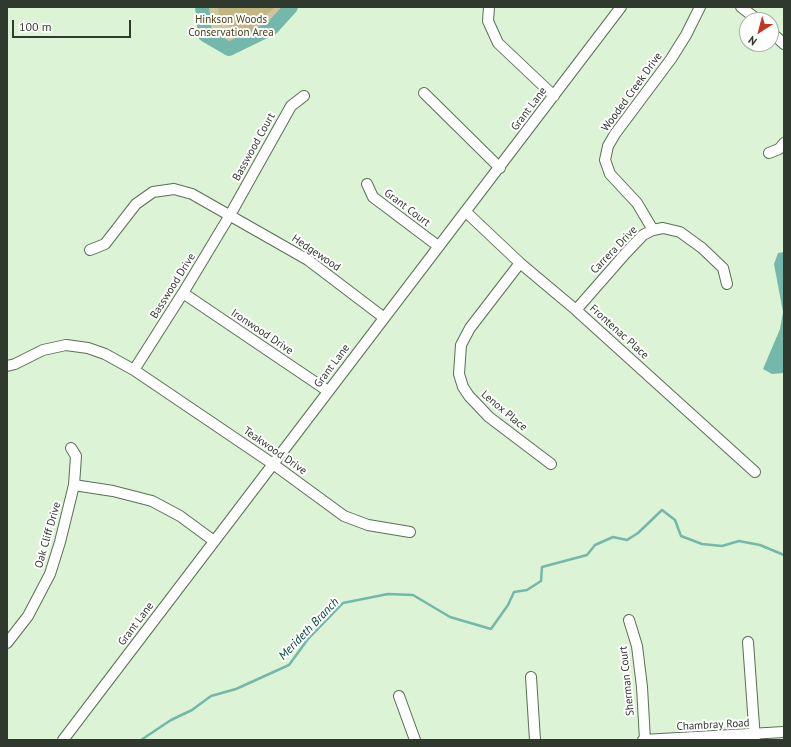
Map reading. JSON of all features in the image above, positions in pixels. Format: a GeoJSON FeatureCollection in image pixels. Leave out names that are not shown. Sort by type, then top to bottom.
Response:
{"type":"FeatureCollection","features":[{"type":"Feature","properties":{"kind":"street"},"geometry":{"type":"LineString","coordinates":[[489,7],[488,20],[498,43],[554,96]]}},
{"type":"Feature","properties":{"kind":"street","name":"Grant Lane"},"geometry":{"type":"LineString","coordinates":[[63,740],[274,464],[383,317],[500,168],[621,7]]}},
{"type":"Feature","properties":{"kind":"street","name":"Wooded Creek Drive"},"geometry":{"type":"LineString","coordinates":[[653,230],[637,203],[610,174],[605,160],[608,146],[671,59],[686,35],[700,7]]}},
{"type":"Feature","properties":{"kind":"street"},"geometry":{"type":"LineString","coordinates":[[424,93],[500,168]]}},
{"type":"Feature","properties":{"kind":"street","name":"Basswood Court"},"geometry":{"type":"LineString","coordinates":[[230,215],[291,106],[304,96]]}},
{"type":"Feature","properties":{"kind":"street"},"geometry":{"type":"LineString","coordinates":[[769,153],[779,149],[784,143]]}},
{"type":"Feature","properties":{"kind":"street","name":"Grant Court"},"geometry":{"type":"LineString","coordinates":[[368,184],[373,197],[438,246]]}},
{"type":"Feature","properties":{"kind":"street","name":"Hedgewood"},"geometry":{"type":"LineString","coordinates":[[90,250],[105,244],[136,204],[153,192],[174,189],[192,194],[308,260],[383,317]]}},
{"type":"Feature","properties":{"kind":"street","name":"Frontenac Place"},"geometry":{"type":"LineString","coordinates":[[466,212],[520,263],[576,310],[755,472]]}},
{"type":"Feature","properties":{"kind":"street","name":"Basswood Drive"},"geometry":{"type":"LineString","coordinates":[[134,370],[230,215]]}},
{"type":"Feature","properties":{"kind":"street","name":"Carrera Drive"},"geometry":{"type":"LineString","coordinates":[[576,310],[643,235],[653,230],[663,228],[680,232],[702,248],[723,268],[727,284]]}},
{"type":"Feature","properties":{"kind":"street","name":"Lenox Place"},"geometry":{"type":"LineString","coordinates":[[520,263],[470,328],[461,346],[459,374],[463,387],[469,396],[488,417],[552,464]]}},
{"type":"Feature","properties":{"kind":"street","name":"Ironwood Drive"},"geometry":{"type":"LineString","coordinates":[[183,293],[328,391]]}},
{"type":"Feature","properties":{"kind":"street","name":"Teakwood Drive"},"geometry":{"type":"LineString","coordinates":[[7,366],[16,364],[43,350],[66,345],[88,348],[105,354],[134,370],[274,464],[344,516],[368,525],[390,530],[410,532]]}},
{"type":"Feature","properties":{"kind":"street","name":"Oak Cliff Drive"},"geometry":{"type":"LineString","coordinates":[[7,643],[28,616],[50,574],[60,542],[74,485],[76,456],[71,448]]}},
{"type":"Feature","properties":{"kind":"street"},"geometry":{"type":"LineString","coordinates":[[74,485],[113,491],[152,501],[180,516],[214,541]]}},
{"type":"Feature","properties":{"kind":"street","name":"Sherman Court"},"geometry":{"type":"LineString","coordinates":[[629,620],[637,646],[642,687],[644,740]]}},
{"type":"Feature","properties":{"kind":"street"},"geometry":{"type":"LineString","coordinates":[[748,642],[754,737]]}},
{"type":"Feature","properties":{"kind":"street"},"geometry":{"type":"LineString","coordinates":[[531,677],[535,740]]}},
{"type":"Feature","properties":{"kind":"street"},"geometry":{"type":"LineString","coordinates":[[399,696],[415,740]]}},
{"type":"Feature","properties":{"kind":"street","name":"Chambray Road"},"geometry":{"type":"LineString","coordinates":[[644,740],[754,737],[784,732]]}},
{"type":"Feature","properties":{"kind":"green space","name":"Hinkson Woods Conservation Area"},"geometry":{"type":"Polygon","coordinates":[[[202,7],[291,7],[272,28],[229,49],[205,35],[202,7]]]}},
{"type":"Feature","properties":{"kind":"green space"},"geometry":{"type":"Polygon","coordinates":[[[218,7],[275,7],[266,15],[259,30],[245,36],[232,29],[219,14],[218,7]]]}},
{"type":"Feature","properties":{"kind":"water"},"geometry":{"type":"Polygon","coordinates":[[[784,252],[784,373],[772,374],[763,369],[780,329],[783,312],[774,264],[778,253],[784,252]]]}},
{"type":"Feature","properties":{"kind":"waterway"},"geometry":{"type":"LineString","coordinates":[[202,7],[205,35],[229,49],[272,28],[291,7]]}},
{"type":"Feature","properties":{"kind":"waterway","name":"Merideth Branch"},"geometry":{"type":"LineString","coordinates":[[141,740],[171,720],[192,710],[211,696],[236,689],[289,665],[308,639],[343,603],[388,594],[413,595],[450,617],[491,629],[508,605],[514,592],[527,590],[541,581],[542,567],[587,555],[595,545],[613,537],[627,540],[638,533],[662,510],[675,520],[681,536],[702,544],[722,546],[739,541],[760,545],[784,555]]}}]}
